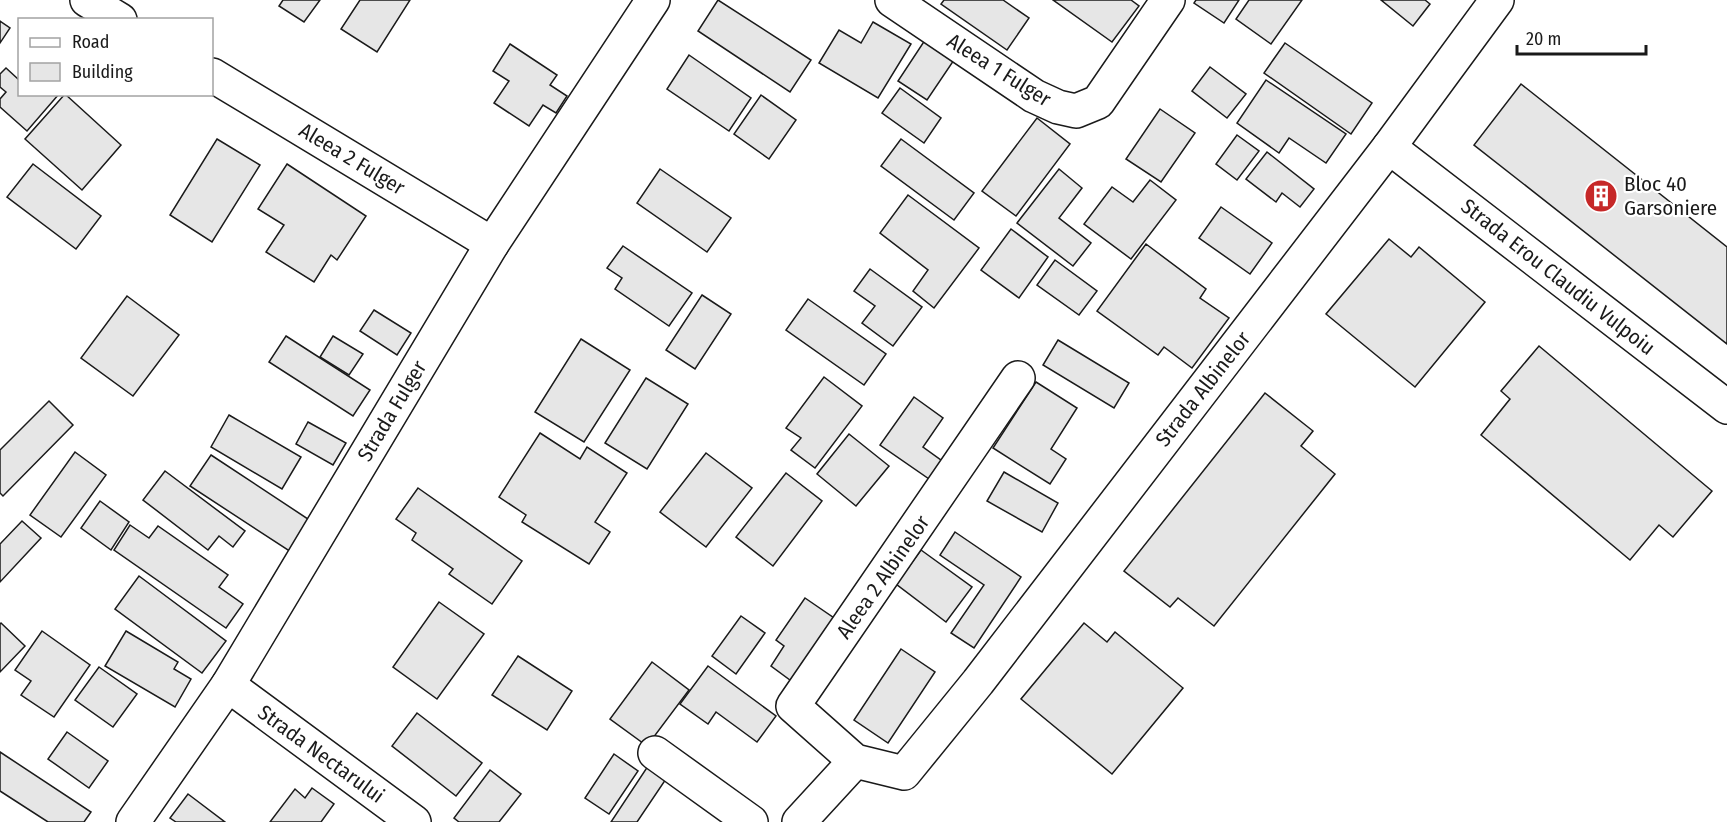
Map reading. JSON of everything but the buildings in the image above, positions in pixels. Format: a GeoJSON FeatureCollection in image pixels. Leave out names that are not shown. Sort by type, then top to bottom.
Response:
{"type":"FeatureCollection","features":[{"type":"Feature","properties":{"kind":"street"},"geometry":{"type":"LineString","coordinates":[[87,0],[117,18]]}},
{"type":"Feature","properties":{"kind":"street","name":"Strada Fulger"},"geometry":{"type":"LineString","coordinates":[[133,822],[228,685],[492,244],[652,0]]}},
{"type":"Feature","properties":{"kind":"street","name":"Aleea 1 Fulger"},"geometry":{"type":"LineString","coordinates":[[892,0],[1034,96],[1058,107],[1076,111],[1098,102],[1168,0]]}},
{"type":"Feature","properties":{"kind":"street","name":"Strada Albinelor"},"geometry":{"type":"LineString","coordinates":[[855,761],[904,773],[992,663],[1389,147],[1497,0]]}},
{"type":"Feature","properties":{"kind":"street","name":"Aleea 2 Fulger"},"geometry":{"type":"LineString","coordinates":[[213,76],[492,244]]}},
{"type":"Feature","properties":{"kind":"street","name":"Strada Erou Claudiu Vulpoiu"},"geometry":{"type":"LineString","coordinates":[[1389,147],[1727,407]]}},
{"type":"Feature","properties":{"kind":"street","name":"Aleea 2 Albinelor"},"geometry":{"type":"LineString","coordinates":[[855,761],[793,706],[1018,378]]}},
{"type":"Feature","properties":{"kind":"street","name":"Strada Nectarului"},"geometry":{"type":"LineString","coordinates":[[228,685],[414,822]]}},
{"type":"Feature","properties":{"kind":"street"},"geometry":{"type":"LineString","coordinates":[[655,753],[751,822]]}},
{"type":"Feature","properties":{"kind":"street"},"geometry":{"type":"LineString","coordinates":[[799,822],[855,761]]}},
{"type":"Feature","properties":{"kind":"place","name":"Bloc 40 Garsoniere"},"geometry":{"type":"Point","coordinates":[1601,196]}}]}
